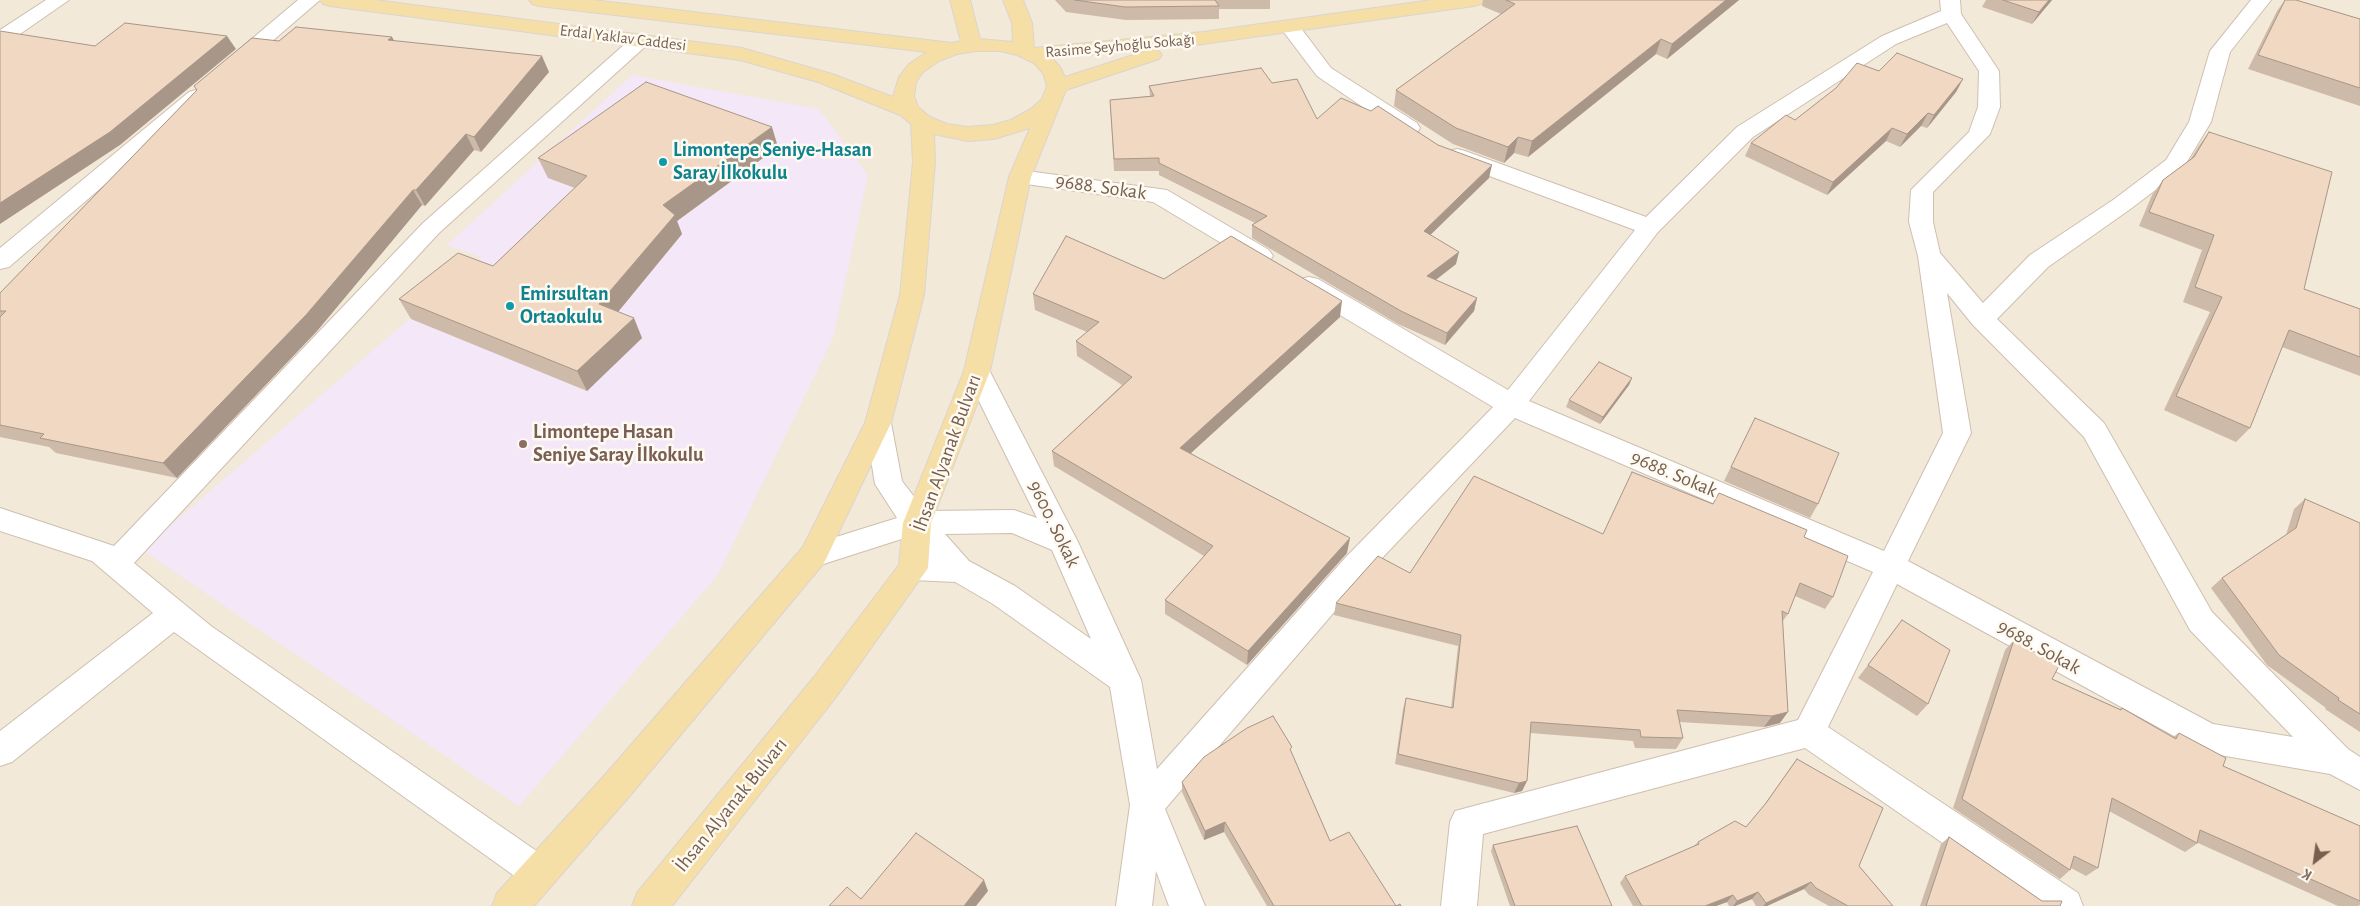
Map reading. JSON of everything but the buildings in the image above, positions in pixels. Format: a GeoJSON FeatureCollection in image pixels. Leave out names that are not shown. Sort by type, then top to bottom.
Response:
{"type":"FeatureCollection","features":[{"type":"Feature","properties":{"kind":"main road","name":"Erdal Yaklav Caddesi"},"geometry":{"type":"LineString","coordinates":[[330,0],[742,54],[826,78],[915,116]]}},
{"type":"Feature","properties":{"kind":"main road","name":"Erdal Yaklav Caddesi"},"geometry":{"type":"LineString","coordinates":[[539,0],[962,47]]}},
{"type":"Feature","properties":{"kind":"main road"},"geometry":{"type":"LineString","coordinates":[[960,0],[962,47]]}},
{"type":"Feature","properties":{"kind":"main road"},"geometry":{"type":"LineString","coordinates":[[1013,0],[1022,23],[1028,52]]}},
{"type":"Feature","properties":{"kind":"main road"},"geometry":{"type":"LineString","coordinates":[[1203,38],[1474,0]]}},
{"type":"Feature","properties":{"kind":"main road","name":"Rasime Şeyhoğlu Sokağı"},"geometry":{"type":"LineString","coordinates":[[1028,52],[1203,38]]}},
{"type":"Feature","properties":{"kind":"main road","name":"Rasime Şeyhoğlu Sokağı"},"geometry":{"type":"LineString","coordinates":[[1055,93],[1203,38]]}},
{"type":"Feature","properties":{"kind":"main road"},"geometry":{"type":"LineString","coordinates":[[510,906],[814,555],[878,423],[912,295],[924,162],[915,116],[904,96],[906,82],[916,68],[924,63],[962,47],[1000,45],[1028,52],[1041,59],[1053,71],[1055,93],[1032,118],[1019,125],[994,132],[968,134],[942,130],[915,116]]}},
{"type":"Feature","properties":{"kind":"main road","name":"İhsan Alyanak Bulvarı"},"geometry":{"type":"LineString","coordinates":[[650,906],[825,688],[913,568],[917,523],[977,371],[1020,177],[1055,93]]}},
{"type":"Feature","properties":{"kind":"street"},"geometry":{"type":"LineString","coordinates":[[0,39],[59,0]]}},
{"type":"Feature","properties":{"kind":"street"},"geometry":{"type":"LineString","coordinates":[[0,261],[310,0]]}},
{"type":"Feature","properties":{"kind":"street"},"geometry":{"type":"LineString","coordinates":[[1982,319],[2039,260],[2121,205],[2174,165],[2200,122],[2220,51],[2261,0]]}},
{"type":"Feature","properties":{"kind":"street"},"geometry":{"type":"LineString","coordinates":[[1134,906],[1146,805],[1356,566],[1511,405],[1650,227],[1745,132],[1889,40],[1950,7],[1989,71],[1989,107],[1979,134],[1922,190],[1921,222],[1929,255],[1957,433],[1809,732],[1467,822],[1459,906]]}},
{"type":"Feature","properties":{"kind":"street"},"geometry":{"type":"LineString","coordinates":[[1290,27],[1324,72],[1444,151],[1650,227]]}},
{"type":"Feature","properties":{"kind":"street"},"geometry":{"type":"LineString","coordinates":[[115,564],[431,228],[641,40]]}},
{"type":"Feature","properties":{"kind":"street","name":"9688. Sokak"},"geometry":{"type":"LineString","coordinates":[[1020,177],[1159,195],[1511,405],[1892,567],[2208,738],[2336,760]]}},
{"type":"Feature","properties":{"kind":"street"},"geometry":{"type":"LineString","coordinates":[[1929,255],[1982,319],[2094,430],[2201,621],[2336,760],[2360,775]]}},
{"type":"Feature","properties":{"kind":"street","name":"9600. Sokak"},"geometry":{"type":"LineString","coordinates":[[977,371],[1064,542],[1125,680],[1146,805]]}},
{"type":"Feature","properties":{"kind":"street"},"geometry":{"type":"LineString","coordinates":[[878,423],[889,484],[917,523],[959,570],[1004,595],[1125,680]]}},
{"type":"Feature","properties":{"kind":"street"},"geometry":{"type":"LineString","coordinates":[[0,518],[102,553],[200,635],[539,873]]}},
{"type":"Feature","properties":{"kind":"street"},"geometry":{"type":"LineString","coordinates":[[814,555],[917,523],[1014,521],[1064,542]]}},
{"type":"Feature","properties":{"kind":"street"},"geometry":{"type":"LineString","coordinates":[[913,568],[959,570]]}},
{"type":"Feature","properties":{"kind":"street"},"geometry":{"type":"LineString","coordinates":[[0,751],[174,614]]}},
{"type":"Feature","properties":{"kind":"street"},"geometry":{"type":"LineString","coordinates":[[1809,732],[2065,906]]}},
{"type":"Feature","properties":{"kind":"street"},"geometry":{"type":"LineString","coordinates":[[1146,805],[1188,906]]}},
{"type":"Feature","properties":{"kind":"shaded area"},"geometry":{"type":"Polygon","coordinates":[[[0,0],[2360,0],[2360,906],[0,906],[0,0]]]}},
{"type":"Feature","properties":{"kind":"shaded area","name":"Limontepe Hasan Seniye Saray İlkokulu"},"geometry":{"type":"Polygon","coordinates":[[[632,75],[819,109],[868,175],[833,338],[718,575],[519,806],[142,550],[481,257],[447,245],[632,75]]]}},
{"type":"Feature","properties":{"kind":"place","name":"Limontepe Seniye-Hasan Saray İlkokulu"},"geometry":{"type":"Point","coordinates":[663,162]}},
{"type":"Feature","properties":{"kind":"place","name":"Emirsultan Ortaokulu"},"geometry":{"type":"Point","coordinates":[510,306]}},
{"type":"Feature","properties":{"kind":"place","name":"Limontepe Hasan Seniye Saray İlkokulu"},"geometry":{"type":"Point","coordinates":[523,444]}}]}
